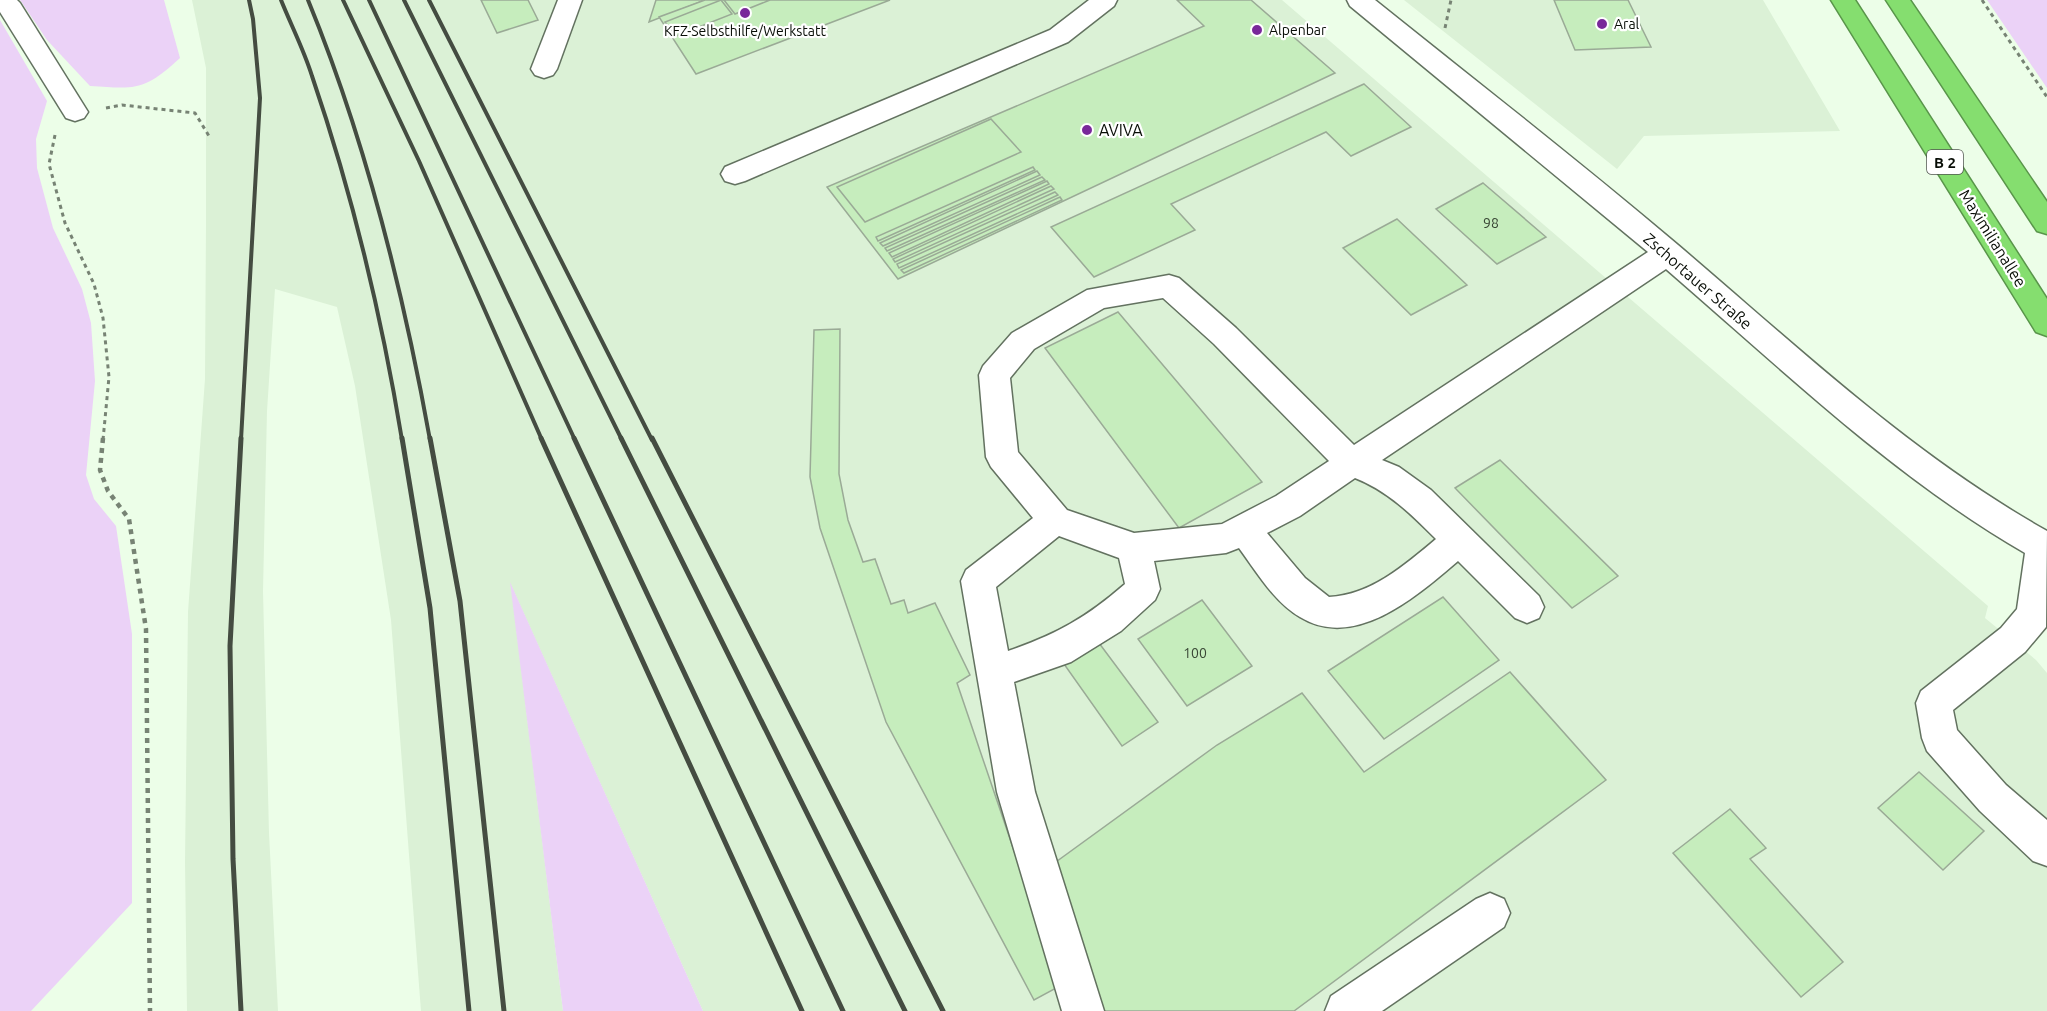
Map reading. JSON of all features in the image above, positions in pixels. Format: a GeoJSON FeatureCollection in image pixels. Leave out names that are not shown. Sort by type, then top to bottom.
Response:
{"type":"FeatureCollection","features":[{"type":"Feature","properties":{"kind":"highway","name":"Maximilianallee"},"geometry":{"type":"LineString","coordinates":[[1843,0],[2047,324]]}},
{"type":"Feature","properties":{"kind":"highway"},"geometry":{"type":"LineString","coordinates":[[1898,0],[2047,224]]}},
{"type":"Feature","properties":{"kind":"street"},"geometry":{"type":"LineString","coordinates":[[3,0],[17,18],[75,112]]}},
{"type":"Feature","properties":{"kind":"street"},"geometry":{"type":"LineString","coordinates":[[544,69],[570,0]]}},
{"type":"Feature","properties":{"kind":"street"},"geometry":{"type":"LineString","coordinates":[[735,174],[1059,36],[1105,0]]}},
{"type":"Feature","properties":{"kind":"street","name":"Zschortauer Straße"},"geometry":{"type":"LineString","coordinates":[[1359,0],[1668,254],[1849,410],[1952,490],[2045,546]]}},
{"type":"Feature","properties":{"kind":"street"},"geometry":{"type":"LineString","coordinates":[[1527,607],[1419,500],[1388,477],[1353,463],[1225,336],[1169,286],[1097,298],[1023,341],[994,375],[1002,457],[1055,520],[1134,548],[1226,538],[1288,506],[1353,463],[1668,254]]}},
{"type":"Feature","properties":{"kind":"street"},"geometry":{"type":"LineString","coordinates":[[1055,520],[978,581],[1016,792],[1083,1011]]}},
{"type":"Feature","properties":{"kind":"street"},"geometry":{"type":"LineString","coordinates":[[1244,530],[1293,589],[1314,607],[1336,614],[1366,607],[1422,571],[1459,540]]}},
{"type":"Feature","properties":{"kind":"street"},"geometry":{"type":"LineString","coordinates":[[2045,546],[2034,616],[2013,640],[1934,703],[1940,738],[1993,798],[2047,847]]}},
{"type":"Feature","properties":{"kind":"street"},"geometry":{"type":"LineString","coordinates":[[994,673],[1058,650],[1109,620],[1143,589],[1134,548]]}},
{"type":"Feature","properties":{"kind":"street"},"geometry":{"type":"LineString","coordinates":[[1346,1011],[1490,913]]}},
{"type":"Feature","properties":{"kind":"path"},"geometry":{"type":"LineString","coordinates":[[1982,0],[2047,97]]}},
{"type":"Feature","properties":{"kind":"path"},"geometry":{"type":"LineString","coordinates":[[150,1011],[146,629],[129,519],[108,491],[100,470],[108,377],[103,318],[94,284],[65,223],[49,164],[53,137],[75,112],[122,105],[195,113],[208,136]]}},
{"type":"Feature","properties":{"kind":"shaded area"},"geometry":{"type":"Polygon","coordinates":[[[20,0],[164,0],[180,58],[157,77],[139,85],[119,88],[90,86],[47,40],[20,0]]]}},
{"type":"Feature","properties":{"kind":"shaded area"},"geometry":{"type":"Polygon","coordinates":[[[192,0],[1282,0],[1988,606],[1985,618],[2036,660],[2047,673],[2047,1011],[703,1011],[511,585],[563,1011],[421,1011],[391,620],[355,386],[337,307],[275,289],[267,411],[263,591],[269,833],[278,1011],[187,1011],[185,862],[188,612],[205,379],[206,223],[206,68],[192,0]]]}},
{"type":"Feature","properties":{"kind":"shaded area"},"geometry":{"type":"Polygon","coordinates":[[[1404,0],[1763,0],[1840,131],[1644,136],[1617,169],[1404,0]]]}},
{"type":"Feature","properties":{"kind":"shaded area"},"geometry":{"type":"Polygon","coordinates":[[[1987,0],[2047,0],[2047,88],[1987,0]]]}},
{"type":"Feature","properties":{"kind":"shaded area"},"geometry":{"type":"Polygon","coordinates":[[[0,20],[47,101],[36,139],[37,168],[53,228],[82,289],[91,323],[95,381],[86,475],[94,499],[116,526],[132,634],[132,903],[31,1011],[0,1011],[0,20]]]}},
{"type":"Feature","properties":{"kind":"shaded area"},"geometry":{"type":"Polygon","coordinates":[[[510,582],[703,1011],[563,1011],[510,582]]]}},
{"type":"Feature","properties":{"kind":"building"},"geometry":{"type":"Polygon","coordinates":[[[481,0],[528,0],[538,20],[497,33],[481,0]]]}},
{"type":"Feature","properties":{"kind":"building"},"geometry":{"type":"Polygon","coordinates":[[[656,0],[705,0],[649,22],[656,0]]]}},
{"type":"Feature","properties":{"kind":"building"},"geometry":{"type":"Polygon","coordinates":[[[705,0],[890,0],[696,74],[659,17],[705,0]]]}},
{"type":"Feature","properties":{"kind":"building"},"geometry":{"type":"Polygon","coordinates":[[[721,0],[732,14],[676,36],[665,22],[721,0]]]}},
{"type":"Feature","properties":{"kind":"building"},"geometry":{"type":"Polygon","coordinates":[[[724,0],[770,0],[735,14],[724,0]]]}},
{"type":"Feature","properties":{"kind":"building","name":"AVIVA"},"geometry":{"type":"Polygon","coordinates":[[[1177,0],[1251,0],[1335,73],[898,279],[827,187],[1204,26],[1177,0]]]}},
{"type":"Feature","properties":{"kind":"building","name":"Aral"},"geometry":{"type":"Polygon","coordinates":[[[1554,0],[1628,0],[1651,47],[1575,50],[1554,0]]]}},
{"type":"Feature","properties":{"kind":"building"},"geometry":{"type":"Polygon","coordinates":[[[1364,84],[1411,127],[1351,156],[1326,132],[1171,204],[1195,230],[1094,277],[1051,227],[1364,84]]]}},
{"type":"Feature","properties":{"kind":"building"},"geometry":{"type":"Polygon","coordinates":[[[991,119],[1021,152],[865,222],[837,187],[991,119]]]}},
{"type":"Feature","properties":{"kind":"building"},"geometry":{"type":"Polygon","coordinates":[[[1033,167],[1035,170],[878,241],[876,237],[1033,167]]]}},
{"type":"Feature","properties":{"kind":"building"},"geometry":{"type":"Polygon","coordinates":[[[1037,171],[1040,175],[883,246],[880,243],[1037,171]]]}},
{"type":"Feature","properties":{"kind":"building"},"geometry":{"type":"Polygon","coordinates":[[[1042,177],[1045,180],[887,251],[885,248],[1042,177]]]}},
{"type":"Feature","properties":{"kind":"building"},"geometry":{"type":"Polygon","coordinates":[[[1047,181],[1049,184],[892,257],[889,253],[1047,181]]]}},
{"type":"Feature","properties":{"kind":"building"},"geometry":{"type":"Polygon","coordinates":[[[1483,183],[1546,237],[1497,264],[1436,209],[1483,183]]]}},
{"type":"Feature","properties":{"kind":"building"},"geometry":{"type":"Polygon","coordinates":[[[1051,186],[1054,189],[895,262],[893,259],[1051,186]]]}},
{"type":"Feature","properties":{"kind":"building"},"geometry":{"type":"Polygon","coordinates":[[[1055,192],[1058,195],[899,268],[897,264],[1055,192]]]}},
{"type":"Feature","properties":{"kind":"building"},"geometry":{"type":"Polygon","coordinates":[[[1060,197],[1062,200],[904,273],[901,270],[1060,197]]]}},
{"type":"Feature","properties":{"kind":"building"},"geometry":{"type":"Polygon","coordinates":[[[1397,219],[1467,285],[1411,315],[1343,248],[1397,219]]]}},
{"type":"Feature","properties":{"kind":"building"},"geometry":{"type":"Polygon","coordinates":[[[1118,312],[1262,482],[1179,528],[1045,348],[1118,312]]]}},
{"type":"Feature","properties":{"kind":"building"},"geometry":{"type":"Polygon","coordinates":[[[840,329],[839,474],[848,520],[863,562],[875,559],[891,604],[904,600],[908,613],[935,603],[970,675],[957,683],[1060,986],[1034,1000],[886,722],[820,528],[810,477],[814,330],[840,329]]]}},
{"type":"Feature","properties":{"kind":"building"},"geometry":{"type":"Polygon","coordinates":[[[1500,460],[1618,576],[1572,608],[1455,488],[1500,460]]]}},
{"type":"Feature","properties":{"kind":"building"},"geometry":{"type":"Polygon","coordinates":[[[1443,597],[1499,660],[1384,739],[1328,671],[1443,597]]]}},
{"type":"Feature","properties":{"kind":"building"},"geometry":{"type":"Polygon","coordinates":[[[1202,600],[1252,666],[1187,706],[1138,639],[1202,600]]]}},
{"type":"Feature","properties":{"kind":"building"},"geometry":{"type":"Polygon","coordinates":[[[1099,643],[1158,722],[1122,746],[1064,664],[1099,643]]]}},
{"type":"Feature","properties":{"kind":"building"},"geometry":{"type":"Polygon","coordinates":[[[1510,672],[1606,780],[1294,1011],[1098,1011],[1049,867],[1217,745],[1302,693],[1364,772],[1510,672]]]}},
{"type":"Feature","properties":{"kind":"building"},"geometry":{"type":"Polygon","coordinates":[[[1919,772],[1984,831],[1943,870],[1878,808],[1919,772]]]}},
{"type":"Feature","properties":{"kind":"building"},"geometry":{"type":"Polygon","coordinates":[[[1730,809],[1766,848],[1750,859],[1843,962],[1801,997],[1673,853],[1730,809]]]}},
{"type":"Feature","properties":{"kind":"railway"},"geometry":{"type":"LineString","coordinates":[[241,440],[260,98],[253,19],[249,0]]}},
{"type":"Feature","properties":{"kind":"railway"},"geometry":{"type":"LineString","coordinates":[[281,0],[309,66],[353,210],[385,348],[402,440]]}},
{"type":"Feature","properties":{"kind":"railway"},"geometry":{"type":"LineString","coordinates":[[308,0],[348,107],[381,217],[408,328],[430,440]]}},
{"type":"Feature","properties":{"kind":"railway"},"geometry":{"type":"LineString","coordinates":[[343,0],[419,161],[542,440]]}},
{"type":"Feature","properties":{"kind":"railway"},"geometry":{"type":"LineString","coordinates":[[369,0],[575,440]]}},
{"type":"Feature","properties":{"kind":"railway"},"geometry":{"type":"LineString","coordinates":[[404,0],[622,440]]}},
{"type":"Feature","properties":{"kind":"railway"},"geometry":{"type":"LineString","coordinates":[[429,0],[652,440]]}},
{"type":"Feature","properties":{"kind":"railway"},"geometry":{"type":"LineString","coordinates":[[241,438],[230,646],[233,859],[241,1011]]}},
{"type":"Feature","properties":{"kind":"railway"},"geometry":{"type":"LineString","coordinates":[[402,438],[430,608],[469,1011]]}},
{"type":"Feature","properties":{"kind":"railway"},"geometry":{"type":"LineString","coordinates":[[430,438],[460,601],[504,1011]]}},
{"type":"Feature","properties":{"kind":"railway"},"geometry":{"type":"LineString","coordinates":[[541,438],[802,1011]]}},
{"type":"Feature","properties":{"kind":"railway"},"geometry":{"type":"LineString","coordinates":[[574,438],[843,1011]]}},
{"type":"Feature","properties":{"kind":"railway"},"geometry":{"type":"LineString","coordinates":[[621,438],[905,1011]]}},
{"type":"Feature","properties":{"kind":"railway"},"geometry":{"type":"LineString","coordinates":[[652,438],[943,1011]]}},
{"type":"Feature","properties":{"kind":"place","name":"KFZ-Selbsthilfe/Werkstatt"},"geometry":{"type":"Point","coordinates":[745,13]}},
{"type":"Feature","properties":{"kind":"place","name":"Aral"},"geometry":{"type":"Point","coordinates":[1602,24]}},
{"type":"Feature","properties":{"kind":"place","name":"Alpenbar"},"geometry":{"type":"Point","coordinates":[1257,30]}},
{"type":"Feature","properties":{"kind":"place","name":"AVIVA"},"geometry":{"type":"Point","coordinates":[1087,130]}}]}
